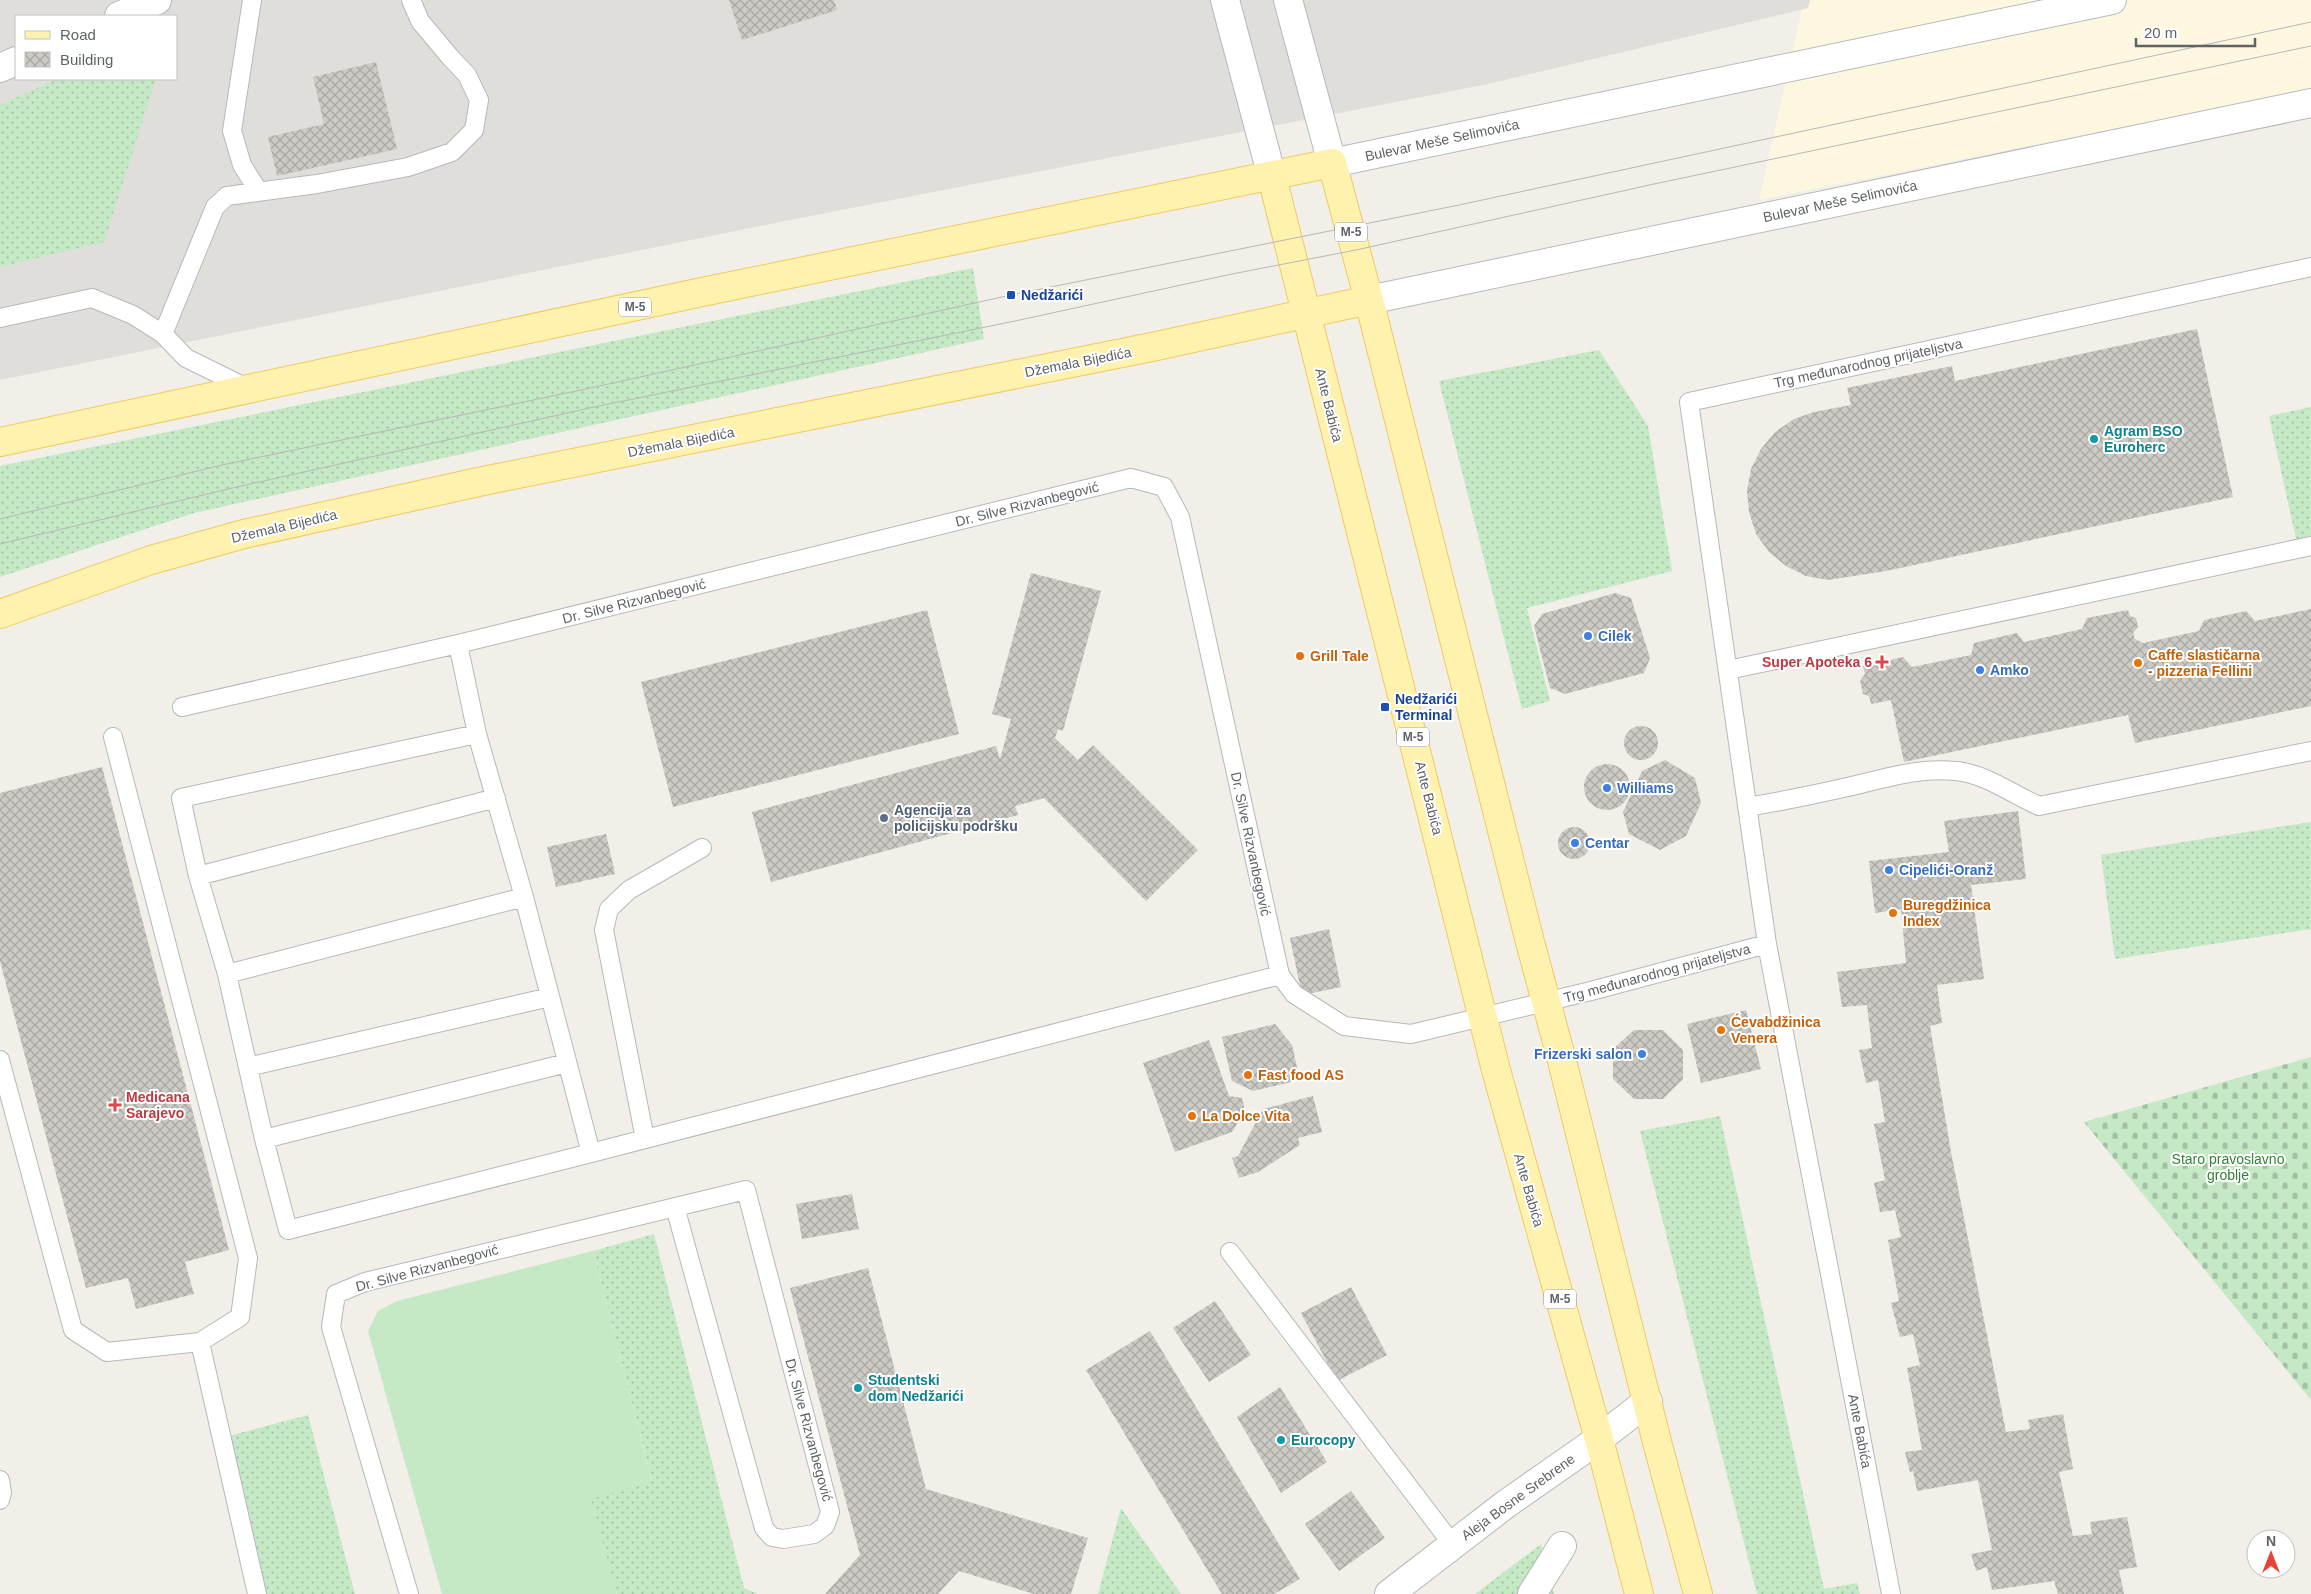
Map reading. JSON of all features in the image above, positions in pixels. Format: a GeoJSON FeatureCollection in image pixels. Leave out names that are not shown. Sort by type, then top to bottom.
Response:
{"type":"FeatureCollection","features":[{"type":"Feature","properties":{"kind":"main road"},"geometry":{"type":"LineString","coordinates":[[121,15],[157,0]]}},
{"type":"Feature","properties":{"kind":"main road","name":"Ante Babića"},"geometry":{"type":"LineString","coordinates":[[1225,0],[1307,313],[1518,1151],[1600,1439],[1639,1594]]}},
{"type":"Feature","properties":{"kind":"main road"},"geometry":{"type":"LineString","coordinates":[[1288,0],[1332,163]]}},
{"type":"Feature","properties":{"kind":"main road","name":"Bulevar Meše Selimovića"},"geometry":{"type":"LineString","coordinates":[[1272,177],[2112,0]]}},
{"type":"Feature","properties":{"kind":"main road"},"geometry":{"type":"LineString","coordinates":[[0,68],[15,61]]}},
{"type":"Feature","properties":{"kind":"main road","name":"Bulevar Meše Selimovića"},"geometry":{"type":"LineString","coordinates":[[1369,300],[2311,103]]}},
{"type":"Feature","properties":{"kind":"main road","name":"M-5"},"geometry":{"type":"LineString","coordinates":[[1332,163],[1369,300],[1530,942],[1698,1594]]}},
{"type":"Feature","properties":{"kind":"main road","name":"M-5"},"geometry":{"type":"LineString","coordinates":[[0,442],[702,292],[1272,177]]}},
{"type":"Feature","properties":{"kind":"main road","name":"Džemala Bijedića"},"geometry":{"type":"LineString","coordinates":[[0,614],[152,560],[244,534],[492,479],[1132,351],[1369,300]]}},
{"type":"Feature","properties":{"kind":"main road","name":"Aleja Bosne Srebrene"},"geometry":{"type":"LineString","coordinates":[[1389,1594],[1506,1504],[1600,1439],[1648,1401]]}},
{"type":"Feature","properties":{"kind":"main road"},"geometry":{"type":"LineString","coordinates":[[1532,1594],[1562,1546]]}},
{"type":"Feature","properties":{"kind":"lane"},"geometry":{"type":"LineString","coordinates":[[252,0],[232,131],[242,164],[259,192]]}},
{"type":"Feature","properties":{"kind":"lane"},"geometry":{"type":"LineString","coordinates":[[163,334],[215,207],[227,196],[408,166],[452,152],[474,130],[479,100],[467,75],[420,21],[411,0]]}},
{"type":"Feature","properties":{"kind":"lane","name":"Trg međunarodnog prijateljstva"},"geometry":{"type":"LineString","coordinates":[[1483,1016],[1646,977],[1766,944],[1690,402],[2311,267]]}},
{"type":"Feature","properties":{"kind":"lane"},"geometry":{"type":"LineString","coordinates":[[0,318],[92,298],[133,315],[163,334],[186,358],[249,389]]}},
{"type":"Feature","properties":{"kind":"lane","name":"Dr. Silve Rizvanbegović"},"geometry":{"type":"LineString","coordinates":[[182,707],[458,644],[1131,478],[1164,487],[1180,517],[1280,975],[1294,994],[1344,1026],[1378,1032],[1411,1034],[1483,1016]]}},
{"type":"Feature","properties":{"kind":"lane"},"geometry":{"type":"LineString","coordinates":[[1728,670],[2311,546]]}},
{"type":"Feature","properties":{"kind":"lane"},"geometry":{"type":"LineString","coordinates":[[458,644],[478,734],[524,897],[591,1153]]}},
{"type":"Feature","properties":{"kind":"lane"},"geometry":{"type":"LineString","coordinates":[[478,734],[181,798],[198,876],[227,974],[264,1139],[288,1230],[1280,975]]}},
{"type":"Feature","properties":{"kind":"lane"},"geometry":{"type":"LineString","coordinates":[[0,1060],[73,1330],[107,1352],[200,1342],[240,1317],[248,1258],[113,737]]}},
{"type":"Feature","properties":{"kind":"lane"},"geometry":{"type":"LineString","coordinates":[[1747,807],[1790,800],[1921,770],[1958,771],[1993,782],[2039,806],[2311,751]]}},
{"type":"Feature","properties":{"kind":"lane"},"geometry":{"type":"LineString","coordinates":[[198,876],[496,798]]}},
{"type":"Feature","properties":{"kind":"lane"},"geometry":{"type":"LineString","coordinates":[[646,1139],[604,930],[609,909],[629,890],[702,848]]}},
{"type":"Feature","properties":{"kind":"lane"},"geometry":{"type":"LineString","coordinates":[[227,974],[524,897]]}},
{"type":"Feature","properties":{"kind":"lane","name":"Ante Babića"},"geometry":{"type":"LineString","coordinates":[[1766,944],[1891,1594]]}},
{"type":"Feature","properties":{"kind":"lane"},"geometry":{"type":"LineString","coordinates":[[248,1067],[550,996]]}},
{"type":"Feature","properties":{"kind":"lane"},"geometry":{"type":"LineString","coordinates":[[264,1139],[567,1063]]}},
{"type":"Feature","properties":{"kind":"lane","name":"Dr. Silve Rizvanbegović"},"geometry":{"type":"LineString","coordinates":[[409,1594],[331,1327],[336,1294],[365,1282],[675,1207],[746,1190],[830,1512],[825,1526],[814,1534],[783,1539],[772,1537],[764,1528],[675,1207]]}},
{"type":"Feature","properties":{"kind":"lane"},"geometry":{"type":"LineString","coordinates":[[1230,1252],[1453,1545]]}},
{"type":"Feature","properties":{"kind":"lane"},"geometry":{"type":"LineString","coordinates":[[200,1342],[257,1594]]}},
{"type":"Feature","properties":{"kind":"lane"},"geometry":{"type":"LineString","coordinates":[[0,1480],[2,1493],[0,1500]]}},
{"type":"Feature","properties":{"kind":"shaded area"},"geometry":{"type":"Polygon","coordinates":[[[0,0],[1810,0],[1808,8],[1488,84],[785,221],[0,380],[0,0]]]}},
{"type":"Feature","properties":{"kind":"shaded area"},"geometry":{"type":"Polygon","coordinates":[[[1804,0],[2311,0],[2311,89],[1759,200],[1804,0]]]}},
{"type":"Feature","properties":{"kind":"green space"},"geometry":{"type":"Polygon","coordinates":[[[55,80],[156,80],[104,242],[0,267],[0,105],[55,80]]]}},
{"type":"Feature","properties":{"kind":"green space"},"geometry":{"type":"Polygon","coordinates":[[[973,268],[984,339],[194,513],[0,577],[0,466],[973,268]]]}},
{"type":"Feature","properties":{"kind":"green space"},"geometry":{"type":"Polygon","coordinates":[[[1599,350],[1648,426],[1672,571],[1527,608],[1550,701],[1522,709],[1439,381],[1599,350]]]}},
{"type":"Feature","properties":{"kind":"green space"},"geometry":{"type":"Polygon","coordinates":[[[2311,407],[2311,536],[2296,539],[2269,416],[2311,407]]]}},
{"type":"Feature","properties":{"kind":"green space"},"geometry":{"type":"Polygon","coordinates":[[[2311,822],[2311,929],[2115,959],[2101,855],[2311,822]]]}},
{"type":"Feature","properties":{"kind":"green space","name":"Staro pravoslavno groblje"},"geometry":{"type":"Polygon","coordinates":[[[2311,1057],[2311,1400],[2084,1122],[2311,1057]]]}},
{"type":"Feature","properties":{"kind":"green space"},"geometry":{"type":"Polygon","coordinates":[[[1720,1116],[1824,1589],[1857,1583],[1860,1594],[1757,1594],[1640,1131],[1720,1116]]]}},
{"type":"Feature","properties":{"kind":"green space"},"geometry":{"type":"Polygon","coordinates":[[[654,1234],[744,1588],[758,1594],[617,1594],[590,1499],[652,1480],[593,1251],[654,1234]]]}},
{"type":"Feature","properties":{"kind":"green space"},"geometry":{"type":"Polygon","coordinates":[[[593,1251],[652,1481],[591,1499],[617,1594],[442,1594],[368,1331],[378,1311],[397,1301],[593,1251]]]}},
{"type":"Feature","properties":{"kind":"green space"},"geometry":{"type":"Polygon","coordinates":[[[308,1415],[355,1594],[263,1594],[229,1436],[308,1415]]]}},
{"type":"Feature","properties":{"kind":"green space"},"geometry":{"type":"Polygon","coordinates":[[[1121,1508],[1181,1594],[1098,1594],[1121,1508]]]}},
{"type":"Feature","properties":{"kind":"green space"},"geometry":{"type":"Polygon","coordinates":[[[1541,1544],[1554,1594],[1475,1594],[1541,1544]]]}},
{"type":"Feature","properties":{"kind":"building"},"geometry":{"type":"Polygon","coordinates":[[[729,0],[834,0],[837,10],[742,40],[729,0]]]}},
{"type":"Feature","properties":{"kind":"building"},"geometry":{"type":"Polygon","coordinates":[[[376,62],[397,149],[277,176],[268,137],[324,124],[313,77],[376,62]]]}},
{"type":"Feature","properties":{"kind":"building"},"geometry":{"type":"Polygon","coordinates":[[[2197,329],[2233,497],[1886,571],[1828,580],[1806,576],[1786,566],[1769,552],[1756,534],[1749,512],[1747,491],[1751,469],[1761,449],[1775,432],[1794,419],[1814,412],[1851,405],[1847,388],[1952,366],[1955,381],[2197,329]]]}},
{"type":"Feature","properties":{"kind":"building"},"geometry":{"type":"Polygon","coordinates":[[[1031,573],[1101,591],[1063,731],[1058,729],[1055,738],[1078,760],[1093,745],[1198,850],[1146,901],[1044,798],[1015,806],[1018,815],[771,882],[752,812],[996,746],[1000,759],[1011,719],[992,714],[1031,573]]]}},
{"type":"Feature","properties":{"kind":"building"},"geometry":{"type":"Polygon","coordinates":[[[1615,593],[1631,598],[1650,658],[1644,673],[1565,694],[1550,688],[1534,626],[1542,614],[1615,593]]]}},
{"type":"Feature","properties":{"kind":"building"},"geometry":{"type":"Polygon","coordinates":[[[2311,609],[2311,706],[2135,743],[2128,715],[1904,762],[1891,700],[1871,704],[1869,696],[1863,694],[1860,681],[1865,674],[1863,666],[1903,657],[1912,667],[1971,655],[1974,643],[2017,633],[2024,642],[2082,629],[2087,618],[2128,610],[2130,616],[2136,618],[2138,627],[2133,633],[2135,639],[2143,643],[2199,631],[2204,620],[2246,611],[2255,621],[2311,609]]]}},
{"type":"Feature","properties":{"kind":"building"},"geometry":{"type":"Polygon","coordinates":[[[927,610],[959,734],[673,807],[641,682],[927,610]]]}},
{"type":"Feature","properties":{"kind":"building"},"geometry":{"type":"Polygon","coordinates":[[[1641,726],[1648,727],[1653,731],[1657,736],[1657,750],[1653,755],[1648,759],[1641,760],[1634,759],[1629,755],[1625,750],[1624,743],[1625,736],[1629,731],[1634,727],[1641,726]]]}},
{"type":"Feature","properties":{"kind":"building"},"geometry":{"type":"Polygon","coordinates":[[[1665,760],[1695,778],[1701,803],[1686,836],[1660,850],[1629,834],[1623,812],[1642,771],[1665,760]]]}},
{"type":"Feature","properties":{"kind":"building"},"geometry":{"type":"Polygon","coordinates":[[[1612,764],[1624,770],[1629,778],[1629,796],[1624,804],[1616,809],[1602,810],[1590,804],[1585,796],[1584,782],[1590,770],[1598,765],[1612,764]]]}},
{"type":"Feature","properties":{"kind":"building","name":"Medicana Sarajevo"},"geometry":{"type":"Polygon","coordinates":[[[102,767],[229,1250],[185,1262],[194,1294],[136,1309],[128,1278],[86,1288],[0,961],[0,793],[102,767]]]}},
{"type":"Feature","properties":{"kind":"building"},"geometry":{"type":"Polygon","coordinates":[[[2018,811],[2026,879],[1971,885],[1984,979],[1937,985],[1942,1023],[1930,1026],[1951,1152],[2006,1432],[2030,1429],[2028,1420],[2063,1414],[2073,1469],[2059,1472],[2073,1536],[2092,1534],[2090,1522],[2127,1517],[2137,1567],[2119,1570],[2124,1594],[2058,1594],[2054,1581],[1992,1590],[1987,1567],[1976,1571],[1971,1554],[1992,1550],[1978,1480],[1917,1491],[1913,1471],[1910,1472],[1905,1452],[1922,1450],[1907,1368],[1920,1365],[1913,1334],[1900,1337],[1891,1303],[1899,1301],[1888,1240],[1901,1237],[1895,1210],[1880,1212],[1874,1183],[1885,1180],[1874,1124],[1885,1122],[1878,1080],[1866,1083],[1859,1050],[1872,1048],[1867,1005],[1842,1007],[1837,972],[1906,963],[1901,909],[1875,913],[1869,861],[1949,852],[1944,821],[2018,811]]]}},
{"type":"Feature","properties":{"kind":"building"},"geometry":{"type":"Polygon","coordinates":[[[1574,827],[1580,828],[1585,832],[1589,837],[1589,849],[1585,854],[1580,858],[1574,859],[1568,858],[1563,854],[1559,849],[1558,843],[1559,837],[1563,832],[1568,828],[1574,827]]]}},
{"type":"Feature","properties":{"kind":"building"},"geometry":{"type":"Polygon","coordinates":[[[606,834],[615,874],[556,887],[547,847],[606,834]]]}},
{"type":"Feature","properties":{"kind":"building"},"geometry":{"type":"Polygon","coordinates":[[[1329,929],[1341,987],[1302,995],[1290,938],[1329,929]]]}},
{"type":"Feature","properties":{"kind":"building"},"geometry":{"type":"Polygon","coordinates":[[[1746,1010],[1761,1069],[1701,1083],[1687,1024],[1746,1010]]]}},
{"type":"Feature","properties":{"kind":"building"},"geometry":{"type":"Polygon","coordinates":[[[1275,1024],[1292,1045],[1300,1080],[1253,1091],[1232,1081],[1222,1037],[1275,1024]]]}},
{"type":"Feature","properties":{"kind":"building"},"geometry":{"type":"Polygon","coordinates":[[[1634,1030],[1663,1030],[1683,1050],[1683,1079],[1663,1099],[1634,1099],[1613,1079],[1613,1049],[1634,1030]]]}},
{"type":"Feature","properties":{"kind":"building"},"geometry":{"type":"Polygon","coordinates":[[[1209,1040],[1229,1096],[1242,1098],[1245,1111],[1232,1132],[1175,1152],[1143,1063],[1209,1040]]]}},
{"type":"Feature","properties":{"kind":"building"},"geometry":{"type":"Polygon","coordinates":[[[1313,1096],[1322,1132],[1298,1138],[1300,1145],[1258,1172],[1239,1178],[1232,1158],[1238,1156],[1263,1109],[1313,1096]]]}},
{"type":"Feature","properties":{"kind":"building"},"geometry":{"type":"Polygon","coordinates":[[[852,1194],[859,1229],[802,1239],[796,1204],[852,1194]]]}},
{"type":"Feature","properties":{"kind":"building","name":"Studentski dom Nedžarići"},"geometry":{"type":"Polygon","coordinates":[[[868,1268],[926,1489],[1088,1538],[1071,1594],[1034,1594],[959,1571],[938,1594],[825,1594],[860,1555],[790,1288],[868,1268]]]}},
{"type":"Feature","properties":{"kind":"building"},"geometry":{"type":"Polygon","coordinates":[[[1351,1287],[1387,1355],[1337,1381],[1301,1313],[1351,1287]]]}},
{"type":"Feature","properties":{"kind":"building"},"geometry":{"type":"Polygon","coordinates":[[[1215,1301],[1251,1355],[1209,1382],[1173,1328],[1215,1301]]]}},
{"type":"Feature","properties":{"kind":"building"},"geometry":{"type":"Polygon","coordinates":[[[1150,1331],[1300,1579],[1274,1594],[1222,1594],[1086,1370],[1150,1331]]]}},
{"type":"Feature","properties":{"kind":"building","name":"Eurocopy"},"geometry":{"type":"Polygon","coordinates":[[[1280,1387],[1327,1462],[1281,1493],[1237,1417],[1280,1387]]]}},
{"type":"Feature","properties":{"kind":"building"},"geometry":{"type":"Polygon","coordinates":[[[1351,1491],[1385,1538],[1339,1571],[1305,1524],[1351,1491]]]}},
{"type":"Feature","properties":{"kind":"tram line"},"geometry":{"type":"LineString","coordinates":[[0,519],[222,465],[586,389],[1011,295],[1459,205],[2311,22]]}},
{"type":"Feature","properties":{"kind":"tram line"},"geometry":{"type":"LineString","coordinates":[[0,544],[228,489],[594,407],[1015,321],[1232,274],[1356,250],[1654,184],[2311,46]]}},
{"type":"Feature","properties":{"kind":"place","name":"Nedžarići"},"geometry":{"type":"Point","coordinates":[1011,295]}},
{"type":"Feature","properties":{"kind":"place","name":"Agram BSO Euroherc"},"geometry":{"type":"Point","coordinates":[2094,439]}},
{"type":"Feature","properties":{"kind":"place","name":"Cilek"},"geometry":{"type":"Point","coordinates":[1588,636]}},
{"type":"Feature","properties":{"kind":"place","name":"Grill Tale"},"geometry":{"type":"Point","coordinates":[1300,656]}},
{"type":"Feature","properties":{"kind":"place","name":"Super Apoteka 6"},"geometry":{"type":"Point","coordinates":[1882,662]}},
{"type":"Feature","properties":{"kind":"place","name":"Caffe slastičarna - pizzeria Fellini"},"geometry":{"type":"Point","coordinates":[2138,663]}},
{"type":"Feature","properties":{"kind":"place","name":"Amko"},"geometry":{"type":"Point","coordinates":[1980,670]}},
{"type":"Feature","properties":{"kind":"place","name":"Nedžarići Terminal"},"geometry":{"type":"Point","coordinates":[1385,707]}},
{"type":"Feature","properties":{"kind":"place","name":"Williams"},"geometry":{"type":"Point","coordinates":[1607,788]}},
{"type":"Feature","properties":{"kind":"place","name":"Agencija za policijsku podršku"},"geometry":{"type":"Point","coordinates":[884,818]}},
{"type":"Feature","properties":{"kind":"place","name":"Centar"},"geometry":{"type":"Point","coordinates":[1575,843]}},
{"type":"Feature","properties":{"kind":"place","name":"Cipelići-Oranž"},"geometry":{"type":"Point","coordinates":[1889,870]}},
{"type":"Feature","properties":{"kind":"place","name":"Buregdžinica Index"},"geometry":{"type":"Point","coordinates":[1893,913]}},
{"type":"Feature","properties":{"kind":"place","name":"Ćevabdžinica Venera"},"geometry":{"type":"Point","coordinates":[1721,1030]}},
{"type":"Feature","properties":{"kind":"place","name":"Frizerski salon"},"geometry":{"type":"Point","coordinates":[1642,1054]}},
{"type":"Feature","properties":{"kind":"place","name":"Fast food AS"},"geometry":{"type":"Point","coordinates":[1248,1075]}},
{"type":"Feature","properties":{"kind":"place","name":"Medicana Sarajevo"},"geometry":{"type":"Point","coordinates":[115,1105]}},
{"type":"Feature","properties":{"kind":"place","name":"La Dolce Vita"},"geometry":{"type":"Point","coordinates":[1192,1116]}},
{"type":"Feature","properties":{"kind":"place","name":"Studentski dom Nedžarići"},"geometry":{"type":"Point","coordinates":[858,1388]}},
{"type":"Feature","properties":{"kind":"place","name":"Eurocopy"},"geometry":{"type":"Point","coordinates":[1281,1440]}}]}
